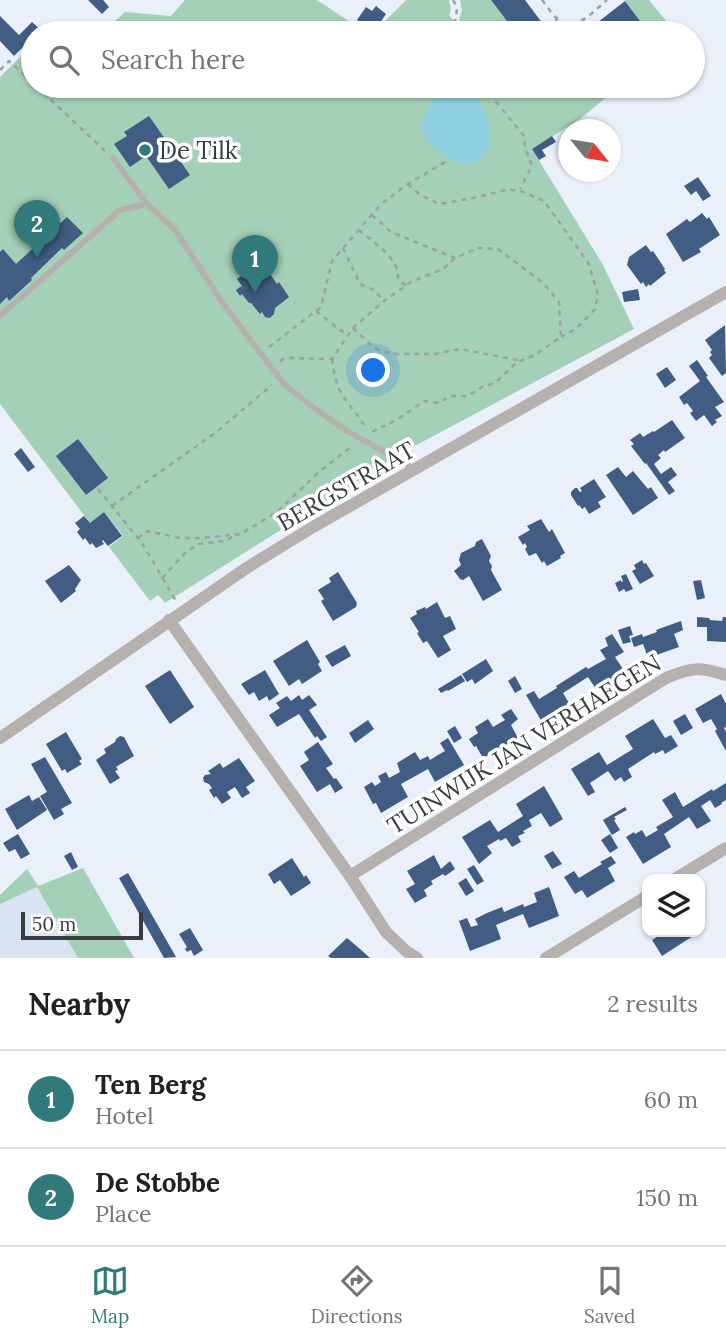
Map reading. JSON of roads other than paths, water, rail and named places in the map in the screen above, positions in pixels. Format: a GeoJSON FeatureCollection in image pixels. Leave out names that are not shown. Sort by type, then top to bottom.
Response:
{"type":"FeatureCollection","features":[{"type":"Feature","properties":{"kind":"street","name":"BERGSTRAAT"},"geometry":{"type":"LineString","coordinates":[[0,738],[182,611],[294,538],[726,292]]}},
{"type":"Feature","properties":{"kind":"street"},"geometry":{"type":"LineString","coordinates":[[169,620],[350,876],[386,932],[417,958]]}},
{"type":"Feature","properties":{"kind":"street","name":"TUINWIJK JAN VERHAEGEN"},"geometry":{"type":"LineString","coordinates":[[350,876],[666,678],[685,670],[699,668],[726,676]]}},
{"type":"Feature","properties":{"kind":"street"},"geometry":{"type":"LineString","coordinates":[[683,874],[726,848]]}},
{"type":"Feature","properties":{"kind":"street"},"geometry":{"type":"LineString","coordinates":[[547,958],[642,899]]}},
{"type":"Feature","properties":{"kind":"lane"},"geometry":{"type":"LineString","coordinates":[[113,158],[147,204],[175,230],[224,305],[284,384],[360,439],[416,470]]}},
{"type":"Feature","properties":{"kind":"lane"},"geometry":{"type":"LineString","coordinates":[[0,316],[120,210],[147,204]]}},
{"type":"Feature","properties":{"kind":"water"},"geometry":{"type":"Polygon","coordinates":[[[437,98],[476,98],[481,104],[488,117],[490,130],[489,147],[479,160],[468,163],[455,161],[427,142],[422,128],[423,120],[437,98]]]}},
{"type":"Feature","properties":{"kind":"place","name":"De Tilk"},"geometry":{"type":"Point","coordinates":[145,150]}},
{"type":"Feature","properties":{"kind":"place","name":"De Stobbe"},"geometry":{"type":"Point","coordinates":[37,258]}},
{"type":"Feature","properties":{"kind":"place","name":"Ten Berg"},"geometry":{"type":"Point","coordinates":[255,293]}}]}
